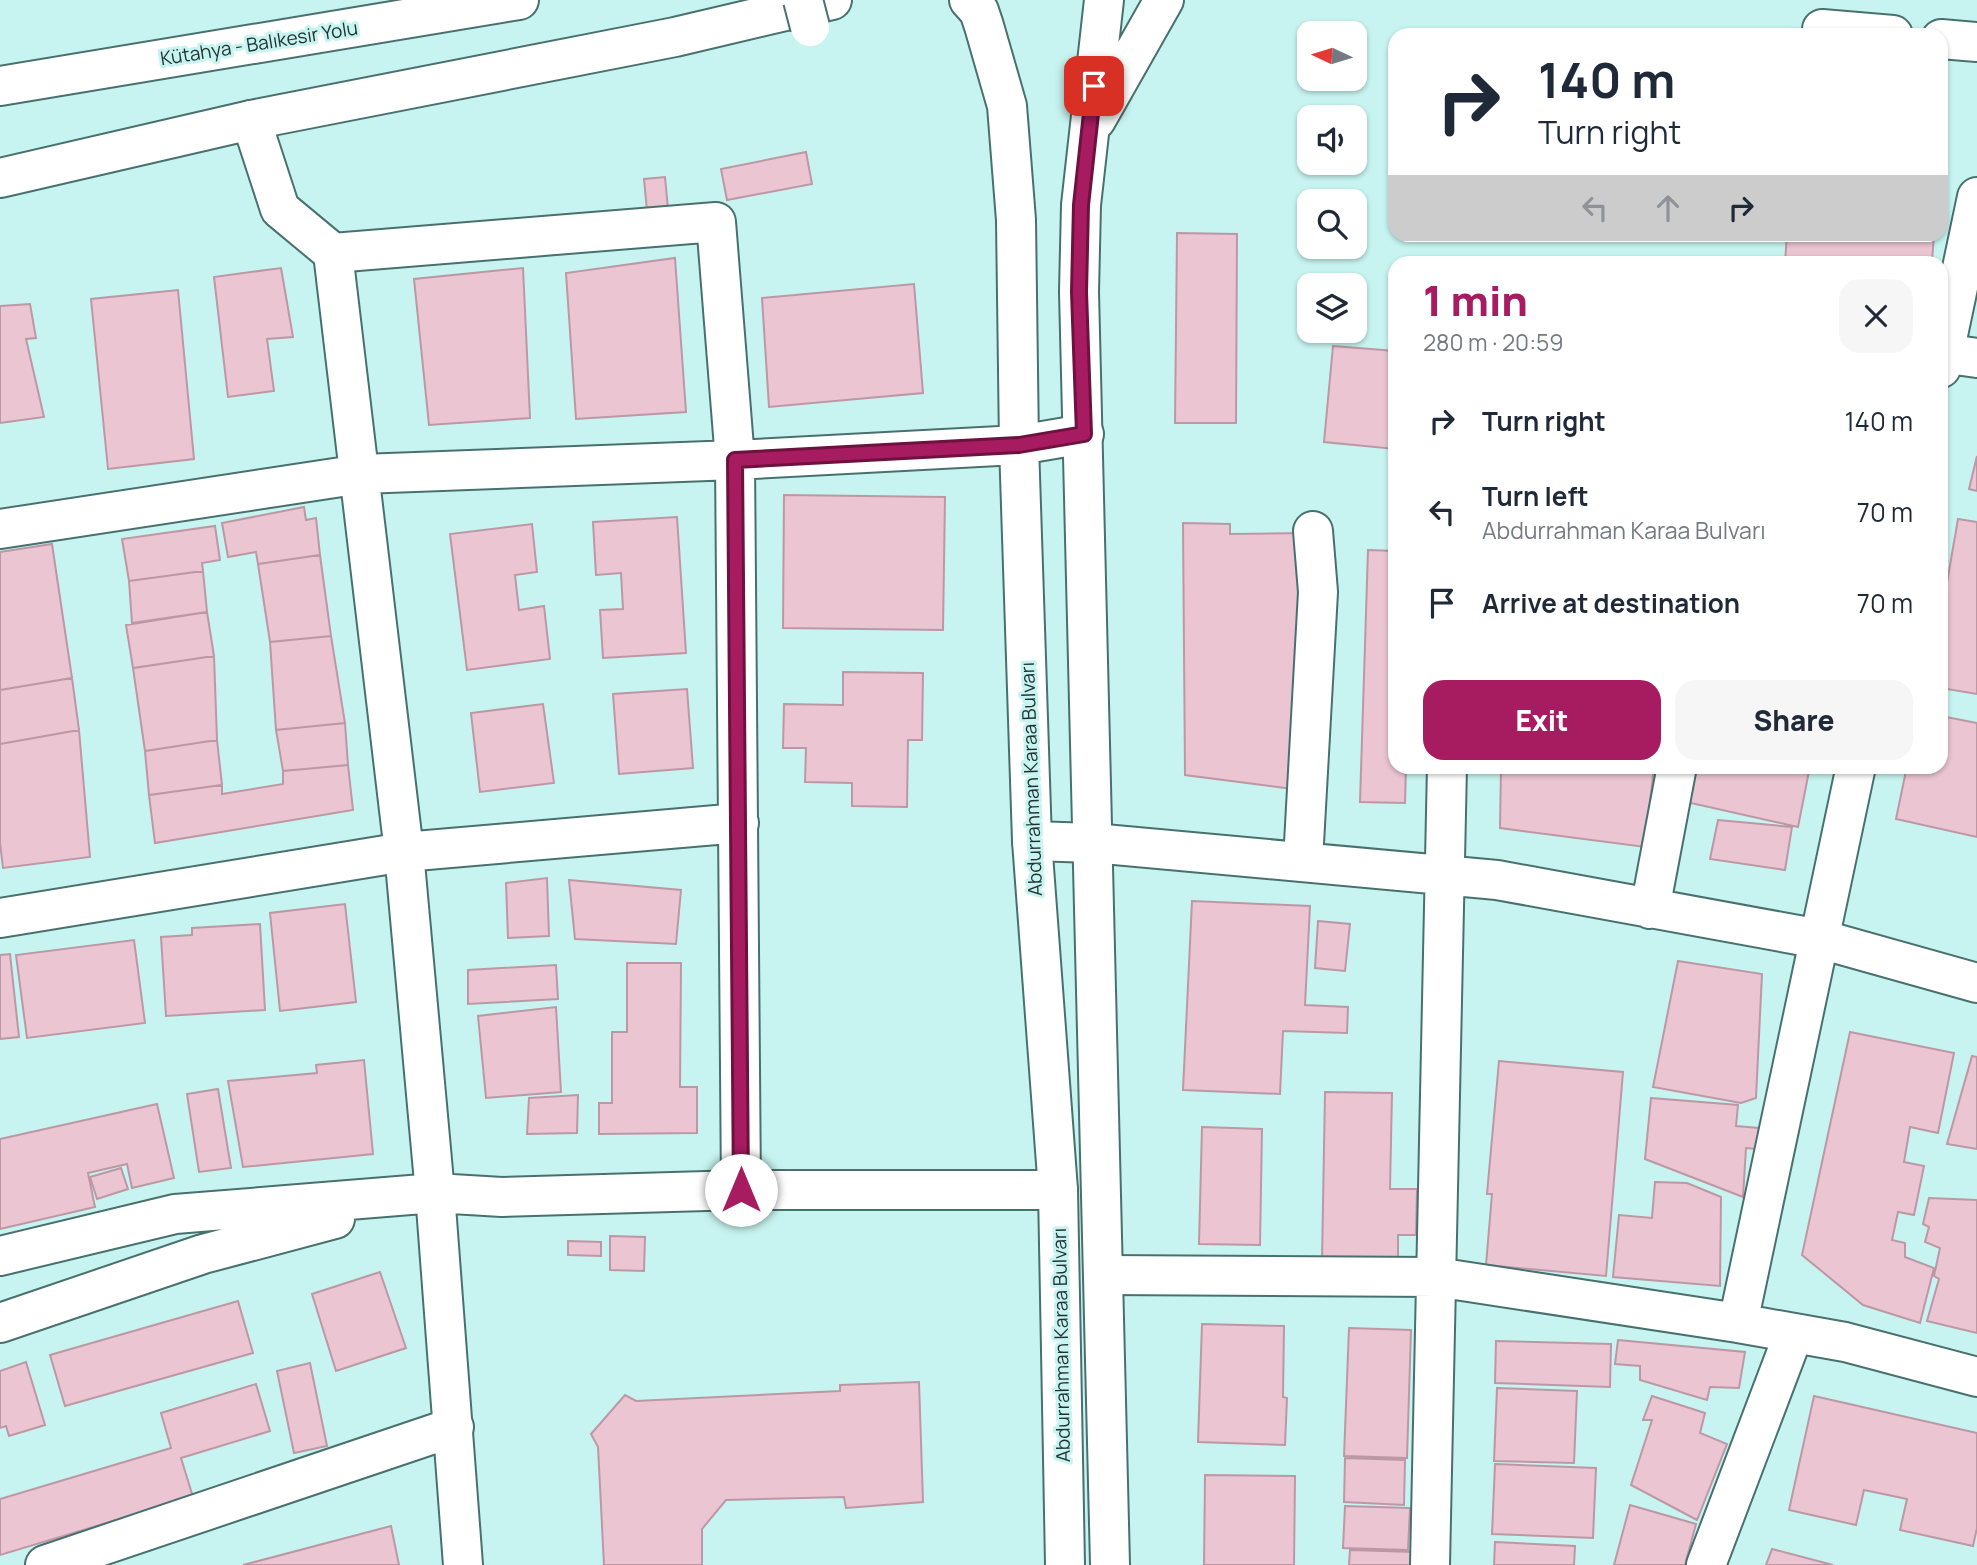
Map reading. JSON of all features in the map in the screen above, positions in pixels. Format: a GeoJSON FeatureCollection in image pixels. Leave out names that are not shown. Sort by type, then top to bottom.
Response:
{"type":"FeatureCollection","features":[{"type":"Feature","properties":{"kind":"main road","name":"Kütahya - Balıkesir Yolu"},"geometry":{"type":"LineString","coordinates":[[0,86],[519,0]]}},
{"type":"Feature","properties":{"kind":"main road"},"geometry":{"type":"LineString","coordinates":[[1104,0],[1081,205],[1079,292],[1110,1565]]}},
{"type":"Feature","properties":{"kind":"main road"},"geometry":{"type":"LineString","coordinates":[[1088,134],[1164,0]]}},
{"type":"Feature","properties":{"kind":"main road"},"geometry":{"type":"LineString","coordinates":[[0,178],[251,120],[815,9]]}},
{"type":"Feature","properties":{"kind":"main road","name":"Abdurrahman Karaa Bulvarı"},"geometry":{"type":"LineString","coordinates":[[977,9],[1007,106],[1016,220],[1019,445],[1032,841],[1058,1190],[1065,1565]]}},
{"type":"Feature","properties":{"kind":"main road"},"geometry":{"type":"LineString","coordinates":[[1948,40],[1977,42]]}},
{"type":"Feature","properties":{"kind":"main road"},"geometry":{"type":"LineString","coordinates":[[251,120],[280,209],[333,253],[404,852],[435,1193],[463,1565]]}},
{"type":"Feature","properties":{"kind":"main road"},"geometry":{"type":"LineString","coordinates":[[1951,358],[1977,197]]}},
{"type":"Feature","properties":{"kind":"main road"},"geometry":{"type":"LineString","coordinates":[[333,253],[716,222],[735,460],[741,1190]]}},
{"type":"Feature","properties":{"kind":"main road"},"geometry":{"type":"LineString","coordinates":[[0,529],[361,474],[735,460],[1019,445],[1084,434]]}},
{"type":"Feature","properties":{"kind":"main road"},"geometry":{"type":"LineString","coordinates":[[1303,861],[1318,592],[1312,531]]}},
{"type":"Feature","properties":{"kind":"main road"},"geometry":{"type":"LineString","coordinates":[[1430,1565],[1447,774]]}},
{"type":"Feature","properties":{"kind":"main road"},"geometry":{"type":"LineString","coordinates":[[1650,909],[1675,774]]}},
{"type":"Feature","properties":{"kind":"main road"},"geometry":{"type":"LineString","coordinates":[[1738,1323],[1854,774]]}},
{"type":"Feature","properties":{"kind":"main road"},"geometry":{"type":"LineString","coordinates":[[0,918],[404,852],[739,823]]}},
{"type":"Feature","properties":{"kind":"main road"},"geometry":{"type":"LineString","coordinates":[[1032,841],[1093,843],[1497,880],[1820,939],[1977,983]]}},
{"type":"Feature","properties":{"kind":"main road"},"geometry":{"type":"LineString","coordinates":[[0,1256],[175,1214],[435,1193],[502,1198],[741,1190],[1058,1190]]}},
{"type":"Feature","properties":{"kind":"main road"},"geometry":{"type":"LineString","coordinates":[[0,1323],[203,1254],[435,1193]]}},
{"type":"Feature","properties":{"kind":"main road"},"geometry":{"type":"LineString","coordinates":[[1104,1275],[1436,1277],[1845,1342],[1977,1377]]}},
{"type":"Feature","properties":{"kind":"main road"},"geometry":{"type":"LineString","coordinates":[[1706,1565],[1794,1333]]}},
{"type":"Feature","properties":{"kind":"main road"},"geometry":{"type":"LineString","coordinates":[[46,1565],[454,1427]]}},
{"type":"Feature","properties":{"kind":"building"},"geometry":{"type":"Polygon","coordinates":[[[806,152],[812,184],[727,200],[721,169],[806,152]]]}},
{"type":"Feature","properties":{"kind":"building"},"geometry":{"type":"Polygon","coordinates":[[[665,177],[668,209],[647,211],[644,179],[665,177]]]}},
{"type":"Feature","properties":{"kind":"building"},"geometry":{"type":"Polygon","coordinates":[[[1177,233],[1237,234],[1236,423],[1175,423],[1177,233]]]}},
{"type":"Feature","properties":{"kind":"building"},"geometry":{"type":"Polygon","coordinates":[[[1786,242],[1933,242],[1932,256],[1785,256],[1786,242]]]}},
{"type":"Feature","properties":{"kind":"building"},"geometry":{"type":"Polygon","coordinates":[[[675,258],[686,412],[576,419],[566,273],[675,258]]]}},
{"type":"Feature","properties":{"kind":"building"},"geometry":{"type":"Polygon","coordinates":[[[281,268],[293,337],[267,339],[274,391],[228,397],[214,277],[281,268]]]}},
{"type":"Feature","properties":{"kind":"building"},"geometry":{"type":"Polygon","coordinates":[[[523,268],[530,418],[429,425],[414,279],[523,268]]]}},
{"type":"Feature","properties":{"kind":"building"},"geometry":{"type":"Polygon","coordinates":[[[914,284],[923,393],[769,407],[762,298],[914,284]]]}},
{"type":"Feature","properties":{"kind":"building"},"geometry":{"type":"Polygon","coordinates":[[[178,290],[194,459],[108,469],[91,299],[178,290]]]}},
{"type":"Feature","properties":{"kind":"building"},"geometry":{"type":"Polygon","coordinates":[[[30,304],[36,338],[26,339],[44,417],[0,423],[0,306],[30,304]]]}},
{"type":"Feature","properties":{"kind":"building"},"geometry":{"type":"Polygon","coordinates":[[[1333,346],[1388,350],[1388,448],[1324,442],[1333,346]]]}},
{"type":"Feature","properties":{"kind":"building"},"geometry":{"type":"Polygon","coordinates":[[[1977,456],[1977,491],[1969,489],[1977,456]]]}},
{"type":"Feature","properties":{"kind":"building"},"geometry":{"type":"Polygon","coordinates":[[[784,495],[945,497],[943,630],[783,628],[784,495]]]}},
{"type":"Feature","properties":{"kind":"building"},"geometry":{"type":"Polygon","coordinates":[[[304,507],[306,520],[316,518],[320,555],[258,564],[256,552],[228,557],[222,523],[304,507]]]}},
{"type":"Feature","properties":{"kind":"building"},"geometry":{"type":"Polygon","coordinates":[[[677,517],[686,653],[603,658],[600,610],[623,609],[621,573],[596,575],[593,522],[677,517]]]}},
{"type":"Feature","properties":{"kind":"building"},"geometry":{"type":"Polygon","coordinates":[[[1958,519],[1977,522],[1977,694],[1948,689],[1948,577],[1958,519]]]}},
{"type":"Feature","properties":{"kind":"building"},"geometry":{"type":"Polygon","coordinates":[[[1183,523],[1230,524],[1230,534],[1303,533],[1293,789],[1185,775],[1183,523]]]}},
{"type":"Feature","properties":{"kind":"building"},"geometry":{"type":"Polygon","coordinates":[[[532,524],[537,572],[515,575],[519,610],[544,606],[550,659],[467,670],[450,534],[532,524]]]}},
{"type":"Feature","properties":{"kind":"building"},"geometry":{"type":"Polygon","coordinates":[[[215,526],[220,560],[202,563],[203,571],[129,581],[122,539],[215,526]]]}},
{"type":"Feature","properties":{"kind":"building"},"geometry":{"type":"Polygon","coordinates":[[[52,544],[72,678],[0,690],[0,552],[52,544]]]}},
{"type":"Feature","properties":{"kind":"building"},"geometry":{"type":"Polygon","coordinates":[[[1368,550],[1388,551],[1388,774],[1406,774],[1405,803],[1360,802],[1368,550]]]}},
{"type":"Feature","properties":{"kind":"building"},"geometry":{"type":"Polygon","coordinates":[[[320,555],[331,636],[270,642],[258,564],[320,555]]]}},
{"type":"Feature","properties":{"kind":"building"},"geometry":{"type":"Polygon","coordinates":[[[203,571],[207,612],[132,623],[129,581],[203,571]]]}},
{"type":"Feature","properties":{"kind":"building"},"geometry":{"type":"Polygon","coordinates":[[[207,612],[214,656],[133,668],[126,625],[207,612]]]}},
{"type":"Feature","properties":{"kind":"building"},"geometry":{"type":"Polygon","coordinates":[[[331,636],[345,723],[276,730],[270,642],[331,636]]]}},
{"type":"Feature","properties":{"kind":"building"},"geometry":{"type":"Polygon","coordinates":[[[214,656],[217,740],[145,751],[133,668],[214,656]]]}},
{"type":"Feature","properties":{"kind":"building"},"geometry":{"type":"Polygon","coordinates":[[[843,672],[923,673],[922,740],[908,740],[907,807],[852,806],[852,783],[805,782],[806,748],[783,748],[784,704],[843,705],[843,672]]]}},
{"type":"Feature","properties":{"kind":"building"},"geometry":{"type":"Polygon","coordinates":[[[72,678],[79,730],[0,744],[0,690],[72,678]]]}},
{"type":"Feature","properties":{"kind":"building"},"geometry":{"type":"Polygon","coordinates":[[[687,689],[693,768],[619,774],[613,694],[687,689]]]}},
{"type":"Feature","properties":{"kind":"building"},"geometry":{"type":"Polygon","coordinates":[[[543,704],[554,783],[480,792],[471,713],[543,704]]]}},
{"type":"Feature","properties":{"kind":"building"},"geometry":{"type":"Polygon","coordinates":[[[1948,717],[1977,723],[1977,837],[1896,819],[1905,774],[1948,774],[1948,717]]]}},
{"type":"Feature","properties":{"kind":"building"},"geometry":{"type":"Polygon","coordinates":[[[345,723],[348,765],[283,771],[276,730],[345,723]]]}},
{"type":"Feature","properties":{"kind":"building"},"geometry":{"type":"Polygon","coordinates":[[[79,730],[90,857],[3,868],[0,843],[0,744],[79,730]]]}},
{"type":"Feature","properties":{"kind":"building"},"geometry":{"type":"Polygon","coordinates":[[[217,740],[222,785],[149,795],[145,751],[217,740]]]}},
{"type":"Feature","properties":{"kind":"building"},"geometry":{"type":"Polygon","coordinates":[[[348,765],[353,810],[155,843],[149,795],[222,785],[222,794],[283,784],[283,771],[348,765]]]}},
{"type":"Feature","properties":{"kind":"building"},"geometry":{"type":"Polygon","coordinates":[[[1501,774],[1653,774],[1645,847],[1500,828],[1501,774]]]}},
{"type":"Feature","properties":{"kind":"building"},"geometry":{"type":"Polygon","coordinates":[[[1687,774],[1808,774],[1798,827],[1682,801],[1687,774]]]}},
{"type":"Feature","properties":{"kind":"building"},"geometry":{"type":"Polygon","coordinates":[[[1718,820],[1792,827],[1785,870],[1710,859],[1718,820]]]}},
{"type":"Feature","properties":{"kind":"building"},"geometry":{"type":"Polygon","coordinates":[[[547,878],[549,936],[508,938],[506,883],[547,878]]]}},
{"type":"Feature","properties":{"kind":"building"},"geometry":{"type":"Polygon","coordinates":[[[569,880],[681,890],[676,944],[575,939],[569,880]]]}},
{"type":"Feature","properties":{"kind":"building"},"geometry":{"type":"Polygon","coordinates":[[[1192,901],[1310,906],[1305,1005],[1348,1007],[1347,1033],[1283,1031],[1280,1094],[1183,1090],[1192,901]]]}},
{"type":"Feature","properties":{"kind":"building"},"geometry":{"type":"Polygon","coordinates":[[[345,904],[356,1002],[280,1011],[270,913],[345,904]]]}},
{"type":"Feature","properties":{"kind":"building"},"geometry":{"type":"Polygon","coordinates":[[[1318,921],[1350,924],[1345,971],[1315,968],[1318,921]]]}},
{"type":"Feature","properties":{"kind":"building"},"geometry":{"type":"Polygon","coordinates":[[[260,924],[265,1010],[166,1016],[161,937],[192,935],[192,928],[260,924]]]}},
{"type":"Feature","properties":{"kind":"building"},"geometry":{"type":"Polygon","coordinates":[[[134,940],[145,1023],[27,1038],[16,955],[134,940]]]}},
{"type":"Feature","properties":{"kind":"building"},"geometry":{"type":"Polygon","coordinates":[[[10,954],[19,1037],[0,1039],[0,955],[10,954]]]}},
{"type":"Feature","properties":{"kind":"building"},"geometry":{"type":"Polygon","coordinates":[[[1678,961],[1762,974],[1756,1098],[1741,1103],[1653,1087],[1678,961]]]}},
{"type":"Feature","properties":{"kind":"building"},"geometry":{"type":"Polygon","coordinates":[[[627,963],[681,963],[680,1087],[697,1087],[697,1133],[599,1134],[599,1103],[612,1103],[612,1032],[627,1032],[627,963]]]}},
{"type":"Feature","properties":{"kind":"building"},"geometry":{"type":"Polygon","coordinates":[[[556,965],[558,999],[468,1004],[468,970],[556,965]]]}},
{"type":"Feature","properties":{"kind":"building"},"geometry":{"type":"Polygon","coordinates":[[[556,1007],[561,1092],[486,1098],[478,1016],[556,1007]]]}},
{"type":"Feature","properties":{"kind":"building"},"geometry":{"type":"Polygon","coordinates":[[[1850,1032],[1954,1053],[1938,1133],[1910,1127],[1904,1162],[1924,1166],[1914,1215],[1898,1212],[1892,1240],[1905,1243],[1905,1257],[1934,1268],[1920,1323],[1863,1305],[1802,1255],[1850,1032]]]}},
{"type":"Feature","properties":{"kind":"building"},"geometry":{"type":"Polygon","coordinates":[[[1972,1056],[1977,1057],[1977,1149],[1947,1144],[1972,1056]]]}},
{"type":"Feature","properties":{"kind":"building"},"geometry":{"type":"Polygon","coordinates":[[[364,1060],[373,1154],[243,1167],[228,1081],[317,1073],[316,1065],[364,1060]]]}},
{"type":"Feature","properties":{"kind":"building"},"geometry":{"type":"Polygon","coordinates":[[[1499,1061],[1623,1072],[1606,1276],[1486,1265],[1492,1194],[1487,1194],[1499,1061]]]}},
{"type":"Feature","properties":{"kind":"building"},"geometry":{"type":"Polygon","coordinates":[[[218,1089],[231,1168],[199,1172],[187,1094],[218,1089]]]}},
{"type":"Feature","properties":{"kind":"building"},"geometry":{"type":"Polygon","coordinates":[[[1325,1092],[1392,1093],[1390,1189],[1417,1189],[1416,1235],[1398,1235],[1398,1261],[1322,1260],[1325,1092]]]}},
{"type":"Feature","properties":{"kind":"building"},"geometry":{"type":"Polygon","coordinates":[[[578,1095],[577,1133],[527,1134],[529,1098],[578,1095]]]}},
{"type":"Feature","properties":{"kind":"building"},"geometry":{"type":"Polygon","coordinates":[[[1651,1098],[1738,1105],[1736,1126],[1759,1128],[1757,1149],[1746,1148],[1743,1197],[1645,1159],[1651,1098]]]}},
{"type":"Feature","properties":{"kind":"building"},"geometry":{"type":"Polygon","coordinates":[[[157,1104],[174,1178],[132,1188],[127,1164],[88,1173],[95,1207],[0,1229],[0,1139],[157,1104]]]}},
{"type":"Feature","properties":{"kind":"building"},"geometry":{"type":"Polygon","coordinates":[[[1202,1127],[1262,1129],[1260,1245],[1199,1244],[1202,1127]]]}},
{"type":"Feature","properties":{"kind":"building"},"geometry":{"type":"Polygon","coordinates":[[[121,1168],[128,1189],[97,1199],[90,1177],[121,1168]]]}},
{"type":"Feature","properties":{"kind":"building"},"geometry":{"type":"Polygon","coordinates":[[[1655,1182],[1687,1183],[1721,1197],[1720,1286],[1613,1277],[1619,1215],[1652,1218],[1655,1182]]]}},
{"type":"Feature","properties":{"kind":"building"},"geometry":{"type":"Polygon","coordinates":[[[1929,1198],[1977,1200],[1977,1333],[1927,1321],[1939,1279],[1934,1276],[1940,1248],[1925,1242],[1929,1227],[1923,1224],[1929,1198]]]}},
{"type":"Feature","properties":{"kind":"building"},"geometry":{"type":"Polygon","coordinates":[[[610,1236],[645,1237],[644,1271],[610,1270],[610,1236]]]}},
{"type":"Feature","properties":{"kind":"building"},"geometry":{"type":"Polygon","coordinates":[[[568,1241],[601,1242],[601,1256],[568,1255],[568,1241]]]}},
{"type":"Feature","properties":{"kind":"building"},"geometry":{"type":"Polygon","coordinates":[[[380,1272],[406,1348],[336,1371],[312,1294],[380,1272]]]}},
{"type":"Feature","properties":{"kind":"building"},"geometry":{"type":"Polygon","coordinates":[[[238,1301],[253,1353],[65,1406],[50,1355],[238,1301]]]}},
{"type":"Feature","properties":{"kind":"building"},"geometry":{"type":"Polygon","coordinates":[[[1202,1324],[1284,1326],[1283,1397],[1287,1398],[1285,1445],[1198,1442],[1202,1324]]]}},
{"type":"Feature","properties":{"kind":"building"},"geometry":{"type":"Polygon","coordinates":[[[1349,1328],[1411,1330],[1407,1458],[1344,1456],[1349,1328]]]}},
{"type":"Feature","properties":{"kind":"building"},"geometry":{"type":"Polygon","coordinates":[[[1618,1340],[1745,1352],[1739,1388],[1710,1387],[1707,1400],[1640,1380],[1640,1366],[1615,1364],[1618,1340]]]}},
{"type":"Feature","properties":{"kind":"building"},"geometry":{"type":"Polygon","coordinates":[[[1496,1341],[1611,1344],[1610,1387],[1495,1383],[1496,1341]]]}},
{"type":"Feature","properties":{"kind":"building"},"geometry":{"type":"Polygon","coordinates":[[[26,1362],[45,1425],[9,1436],[6,1426],[0,1428],[0,1371],[26,1362]]]}},
{"type":"Feature","properties":{"kind":"building"},"geometry":{"type":"Polygon","coordinates":[[[310,1363],[327,1446],[294,1453],[277,1371],[310,1363]]]}},
{"type":"Feature","properties":{"kind":"building"},"geometry":{"type":"Polygon","coordinates":[[[919,1382],[923,1502],[846,1508],[844,1497],[726,1500],[702,1529],[702,1565],[604,1565],[598,1447],[591,1434],[625,1395],[636,1401],[840,1391],[840,1385],[919,1382]]]}},
{"type":"Feature","properties":{"kind":"building"},"geometry":{"type":"Polygon","coordinates":[[[256,1384],[270,1431],[181,1458],[193,1497],[0,1555],[0,1499],[171,1448],[161,1413],[256,1384]]]}},
{"type":"Feature","properties":{"kind":"building"},"geometry":{"type":"Polygon","coordinates":[[[1497,1388],[1577,1391],[1574,1463],[1494,1461],[1497,1388]]]}},
{"type":"Feature","properties":{"kind":"building"},"geometry":{"type":"Polygon","coordinates":[[[1652,1396],[1705,1413],[1700,1433],[1727,1444],[1697,1520],[1631,1485],[1652,1420],[1643,1420],[1652,1396]]]}},
{"type":"Feature","properties":{"kind":"building"},"geometry":{"type":"Polygon","coordinates":[[[1814,1396],[1977,1433],[1977,1528],[1973,1546],[1900,1530],[1907,1499],[1864,1490],[1856,1525],[1789,1510],[1814,1396]]]}},
{"type":"Feature","properties":{"kind":"building"},"geometry":{"type":"Polygon","coordinates":[[[1345,1458],[1405,1460],[1404,1505],[1344,1502],[1345,1458]]]}},
{"type":"Feature","properties":{"kind":"building"},"geometry":{"type":"Polygon","coordinates":[[[1495,1464],[1596,1468],[1593,1538],[1492,1534],[1495,1464]]]}},
{"type":"Feature","properties":{"kind":"building"},"geometry":{"type":"Polygon","coordinates":[[[1205,1475],[1295,1476],[1294,1565],[1204,1565],[1205,1475]]]}},
{"type":"Feature","properties":{"kind":"building"},"geometry":{"type":"Polygon","coordinates":[[[1630,1505],[1696,1524],[1685,1565],[1614,1565],[1630,1505]]]}},
{"type":"Feature","properties":{"kind":"building"},"geometry":{"type":"Polygon","coordinates":[[[1345,1506],[1410,1508],[1408,1550],[1343,1548],[1345,1506]]]}},
{"type":"Feature","properties":{"kind":"building"},"geometry":{"type":"Polygon","coordinates":[[[391,1526],[399,1565],[243,1565],[391,1526]]]}},
{"type":"Feature","properties":{"kind":"building"},"geometry":{"type":"Polygon","coordinates":[[[1495,1542],[1575,1546],[1574,1565],[1494,1565],[1495,1542]]]}},
{"type":"Feature","properties":{"kind":"building"},"geometry":{"type":"Polygon","coordinates":[[[1772,1549],[1833,1565],[1766,1565],[1772,1549]]]}},
{"type":"Feature","properties":{"kind":"building"},"geometry":{"type":"Polygon","coordinates":[[[1350,1550],[1415,1552],[1414,1565],[1349,1565],[1350,1550]]]}},
{"type":"Feature","properties":{"kind":"route"},"geometry":{"type":"LineString","coordinates":[[741,1190],[735,460],[1019,445],[1084,434],[1079,292],[1081,205],[1094,86]]}}]}
